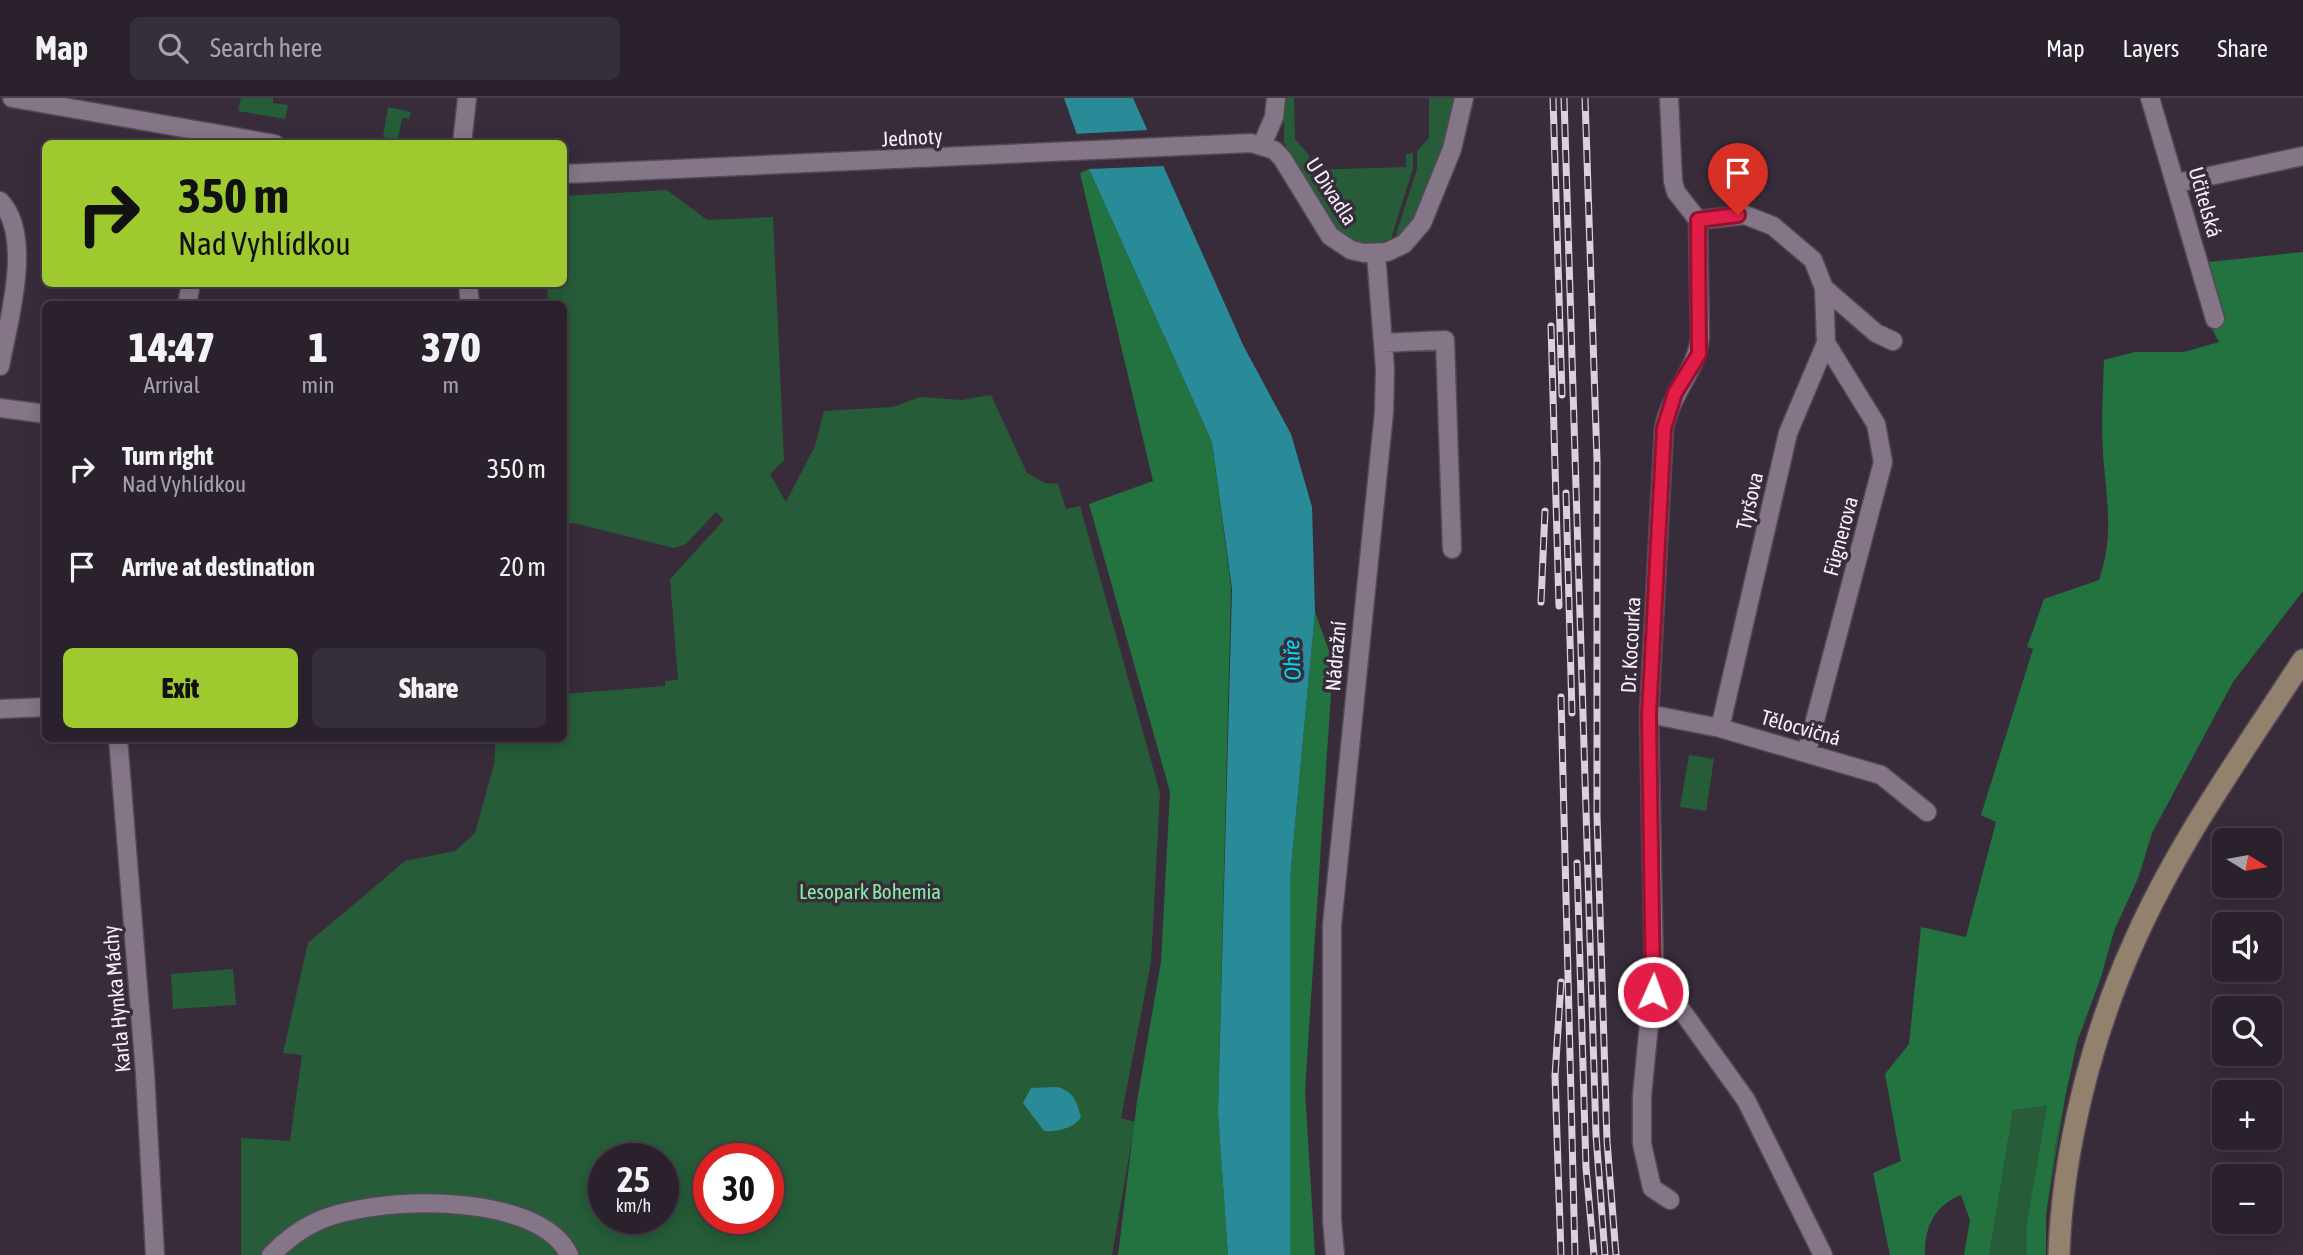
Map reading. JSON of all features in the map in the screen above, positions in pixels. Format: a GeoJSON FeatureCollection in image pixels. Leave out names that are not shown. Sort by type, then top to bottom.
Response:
{"type":"FeatureCollection","features":[{"type":"Feature","properties":{"kind":"main road"},"geometry":{"type":"LineString","coordinates":[[2059,1255],[2073,1141],[2095,1049],[2134,941],[2190,836],[2303,660]]}},
{"type":"Feature","properties":{"kind":"street"},"geometry":{"type":"LineString","coordinates":[[12,98],[236,140]]}},
{"type":"Feature","properties":{"kind":"street"},"geometry":{"type":"LineString","coordinates":[[462,140],[467,98]]}},
{"type":"Feature","properties":{"kind":"street"},"geometry":{"type":"LineString","coordinates":[[1262,145],[1274,117],[1276,98]]}},
{"type":"Feature","properties":{"kind":"street"},"geometry":{"type":"LineString","coordinates":[[1376,254],[1404,244],[1422,223],[1456,137],[1464,98]]}},
{"type":"Feature","properties":{"kind":"street"},"geometry":{"type":"LineString","coordinates":[[1669,98],[1673,181],[1676,192],[1698,220],[1745,215],[1773,226],[1812,260],[1824,288],[1876,334],[1893,341]]}},
{"type":"Feature","properties":{"kind":"street","name":"Učitelská"},"geometry":{"type":"LineString","coordinates":[[2150,98],[2215,319]]}},
{"type":"Feature","properties":{"kind":"street","name":"Jednoty"},"geometry":{"type":"LineString","coordinates":[[567,174],[1238,143],[1262,145]]}},
{"type":"Feature","properties":{"kind":"street","name":"U Divadla"},"geometry":{"type":"LineString","coordinates":[[1262,145],[1274,150],[1289,166],[1330,236],[1351,250],[1376,254]]}},
{"type":"Feature","properties":{"kind":"street"},"geometry":{"type":"LineString","coordinates":[[2177,183],[2303,156]]}},
{"type":"Feature","properties":{"kind":"street"},"geometry":{"type":"LineString","coordinates":[[0,201],[16,238],[18,263],[0,366]]}},
{"type":"Feature","properties":{"kind":"street","name":"Dr. Kocourka"},"geometry":{"type":"LineString","coordinates":[[1670,1200],[1652,1188],[1642,1144],[1642,1096],[1654,972],[1649,715],[1664,428],[1668,408],[1699,354],[1700,346],[1698,220]]}},
{"type":"Feature","properties":{"kind":"street","name":"Nádražní"},"geometry":{"type":"LineString","coordinates":[[1335,1255],[1332,1220],[1332,925],[1384,412],[1383,343],[1376,254]]}},
{"type":"Feature","properties":{"kind":"street","name":"Tyršova"},"geometry":{"type":"LineString","coordinates":[[1720,728],[1788,433],[1826,343],[1824,288]]}},
{"type":"Feature","properties":{"kind":"street"},"geometry":{"type":"LineString","coordinates":[[1383,343],[1445,340],[1452,549]]}},
{"type":"Feature","properties":{"kind":"street","name":"Fügnerova"},"geometry":{"type":"LineString","coordinates":[[1807,751],[1883,462],[1876,424],[1826,343]]}},
{"type":"Feature","properties":{"kind":"street"},"geometry":{"type":"LineString","coordinates":[[0,408],[42,413]]}},
{"type":"Feature","properties":{"kind":"street"},"geometry":{"type":"LineString","coordinates":[[0,709],[42,707]]}},
{"type":"Feature","properties":{"kind":"street","name":"Tělocvičná"},"geometry":{"type":"LineString","coordinates":[[1649,715],[1720,728],[1807,751],[1881,775],[1927,811]]}},
{"type":"Feature","properties":{"kind":"street","name":"Karla Hynka Máchy"},"geometry":{"type":"LineString","coordinates":[[118,742],[145,1073],[155,1255]]}},
{"type":"Feature","properties":{"kind":"street"},"geometry":{"type":"LineString","coordinates":[[1654,972],[1746,1100],[1823,1255]]}},
{"type":"Feature","properties":{"kind":"street"},"geometry":{"type":"LineString","coordinates":[[271,1255],[315,1222],[374,1206],[398,1203],[490,1209],[517,1214],[543,1227],[569,1255]]}},
{"type":"Feature","properties":{"kind":"green space"},"geometry":{"type":"Polygon","coordinates":[[[241,98],[273,98],[273,103],[288,105],[285,119],[238,111],[241,98]]]}},
{"type":"Feature","properties":{"kind":"green space"},"geometry":{"type":"Polygon","coordinates":[[[1284,98],[1294,98],[1295,139],[1309,155],[1310,170],[1406,167],[1406,154],[1413,153],[1413,168],[1391,239],[1375,243],[1361,242],[1347,237],[1334,227],[1284,143],[1284,98]]]}},
{"type":"Feature","properties":{"kind":"green space"},"geometry":{"type":"Polygon","coordinates":[[[1429,98],[1455,98],[1449,131],[1435,174],[1417,213],[1395,237],[1417,169],[1417,151],[1429,138],[1429,98]]]}},
{"type":"Feature","properties":{"kind":"green space"},"geometry":{"type":"Polygon","coordinates":[[[388,107],[411,112],[409,119],[402,118],[398,140],[383,137],[388,107]]]}},
{"type":"Feature","properties":{"kind":"green space"},"geometry":{"type":"Polygon","coordinates":[[[1089,169],[1212,442],[1231,587],[1218,1113],[1228,1255],[1118,1255],[1137,1101],[1161,962],[1170,792],[1089,504],[1153,481],[1080,173],[1089,169]]]}},
{"type":"Feature","properties":{"kind":"green space","name":"Lesopark Bohemia"},"geometry":{"type":"Polygon","coordinates":[[[667,190],[707,220],[773,217],[784,460],[770,474],[786,502],[815,446],[824,411],[893,407],[920,397],[962,400],[991,395],[1027,473],[1045,483],[1058,484],[1066,509],[1080,506],[1160,793],[1151,962],[1121,1118],[1135,1122],[1112,1255],[241,1255],[241,1138],[290,1141],[302,1055],[283,1053],[308,943],[405,861],[455,851],[475,833],[494,764],[496,742],[567,742],[567,694],[665,686],[665,681],[678,680],[670,579],[724,520],[716,512],[686,544],[674,548],[574,523],[567,524],[567,301],[548,301],[547,287],[567,287],[567,196],[667,190]]]}},
{"type":"Feature","properties":{"kind":"green space"},"geometry":{"type":"Polygon","coordinates":[[[2303,252],[2303,591],[2233,682],[2152,833],[2139,876],[2114,931],[2101,977],[2077,1042],[2056,1140],[2046,1214],[2046,1255],[2027,1255],[2027,1223],[2047,1106],[2013,1110],[1989,1255],[1964,1255],[1970,1220],[1961,1195],[1944,1205],[1933,1218],[1927,1235],[1925,1255],[1890,1255],[1873,1173],[1901,1161],[1885,1074],[1909,1044],[1921,927],[1966,937],[1996,822],[1981,815],[2033,649],[2027,647],[2044,599],[2099,580],[2104,563],[2108,516],[2102,440],[2104,360],[2135,352],[2184,352],[2219,342],[2211,327],[2223,316],[2209,262],[2303,252]]]}},
{"type":"Feature","properties":{"kind":"green space"},"geometry":{"type":"Polygon","coordinates":[[[1315,612],[1333,662],[1305,1090],[1315,1255],[1290,1255],[1290,878],[1315,612]]]}},
{"type":"Feature","properties":{"kind":"green space"},"geometry":{"type":"Polygon","coordinates":[[[1689,755],[1714,759],[1706,811],[1680,807],[1689,755]]]}},
{"type":"Feature","properties":{"kind":"green space"},"geometry":{"type":"Polygon","coordinates":[[[233,969],[236,1005],[173,1009],[171,974],[233,969]]]}},
{"type":"Feature","properties":{"kind":"green space"},"geometry":{"type":"Polygon","coordinates":[[[2065,1100],[2046,1214],[2046,1255],[1989,1255],[2013,1110],[2048,1106],[2065,1100]]]}},
{"type":"Feature","properties":{"kind":"water","name":"Ohře"},"geometry":{"type":"Polygon","coordinates":[[[1064,98],[1133,98],[1244,347],[1291,434],[1312,507],[1315,612],[1290,878],[1290,1255],[1228,1255],[1218,1113],[1232,589],[1212,442],[1089,169],[1064,98]]]}},
{"type":"Feature","properties":{"kind":"water"},"geometry":{"type":"Polygon","coordinates":[[[1057,1087],[1074,1098],[1081,1117],[1075,1124],[1065,1128],[1044,1131],[1023,1103],[1031,1088],[1057,1087]]]}},
{"type":"Feature","properties":{"kind":"pier"},"geometry":{"type":"Polygon","coordinates":[[[1149,130],[1164,166],[1089,169],[1073,134],[1149,130]]]}},
{"type":"Feature","properties":{"kind":"railway"},"geometry":{"type":"LineString","coordinates":[[1553,98],[1562,395]]}},
{"type":"Feature","properties":{"kind":"railway"},"geometry":{"type":"LineString","coordinates":[[1564,98],[1596,1135],[1605,1255]]}},
{"type":"Feature","properties":{"kind":"railway"},"geometry":{"type":"LineString","coordinates":[[1585,98],[1597,460],[1597,816],[1607,1141],[1616,1255]]}},
{"type":"Feature","properties":{"kind":"railway"},"geometry":{"type":"LineString","coordinates":[[1551,326],[1559,606]]}},
{"type":"Feature","properties":{"kind":"railway"},"geometry":{"type":"LineString","coordinates":[[1566,493],[1572,713]]}},
{"type":"Feature","properties":{"kind":"railway"},"geometry":{"type":"LineString","coordinates":[[1541,602],[1545,511]]}},
{"type":"Feature","properties":{"kind":"railway"},"geometry":{"type":"LineString","coordinates":[[1561,697],[1575,1255]]}},
{"type":"Feature","properties":{"kind":"railway"},"geometry":{"type":"LineString","coordinates":[[1577,863],[1586,1168],[1594,1255]]}},
{"type":"Feature","properties":{"kind":"railway"},"geometry":{"type":"LineString","coordinates":[[1561,982],[1555,1076],[1561,1255]]}},
{"type":"Feature","properties":{"kind":"route"},"geometry":{"type":"LineString","coordinates":[[1653,992],[1649,715],[1664,428],[1668,408],[1675,393],[1699,354],[1698,220],[1738,215]]}}]}
